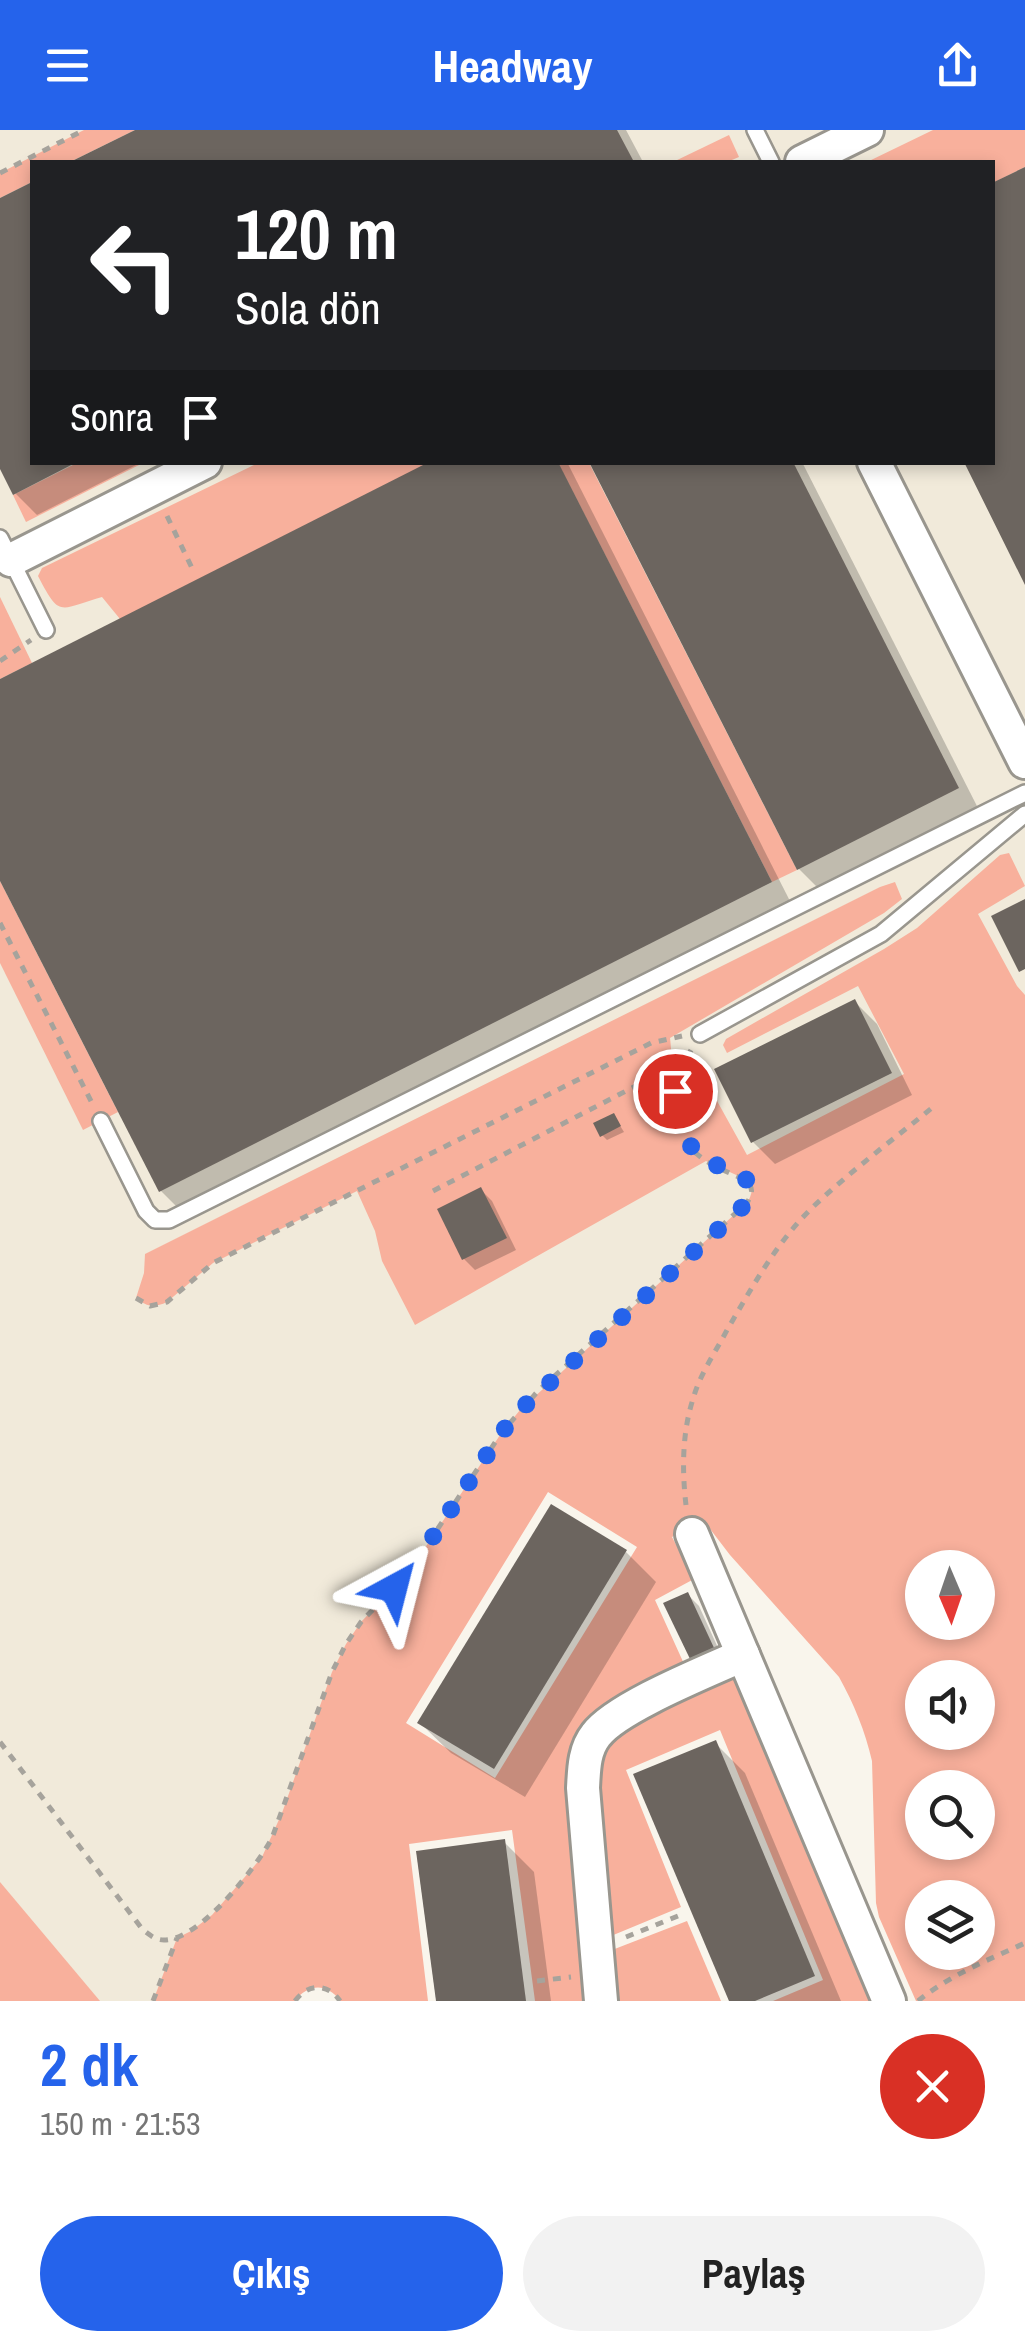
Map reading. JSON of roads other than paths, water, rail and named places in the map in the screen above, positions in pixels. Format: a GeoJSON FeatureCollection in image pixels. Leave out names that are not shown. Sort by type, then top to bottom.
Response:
{"type":"FeatureCollection","features":[{"type":"Feature","properties":{"kind":"street"},"geometry":{"type":"LineString","coordinates":[[806,160],[867,130]]}},
{"type":"Feature","properties":{"kind":"street"},"geometry":{"type":"LineString","coordinates":[[6,549],[154,488],[199,465]]}},
{"type":"Feature","properties":{"kind":"street"},"geometry":{"type":"LineString","coordinates":[[876,465],[1025,762]]}},
{"type":"Feature","properties":{"kind":"street"},"geometry":{"type":"LineString","coordinates":[[692,1534],[890,2001]]}},
{"type":"Feature","properties":{"kind":"street"},"geometry":{"type":"LineString","coordinates":[[592,1988],[583,1788],[588,1748],[596,1735],[626,1711],[743,1654]]}},
{"type":"Feature","properties":{"kind":"lane"},"geometry":{"type":"LineString","coordinates":[[754,130],[770,160]]}},
{"type":"Feature","properties":{"kind":"lane"},"geometry":{"type":"LineString","coordinates":[[6,549],[46,630]]}},
{"type":"Feature","properties":{"kind":"lane"},"geometry":{"type":"LineString","coordinates":[[101,1121],[146,1211],[155,1220],[168,1220],[1025,792]]}},
{"type":"Feature","properties":{"kind":"lane"},"geometry":{"type":"LineString","coordinates":[[700,1034],[881,934],[1025,814]]}}]}
